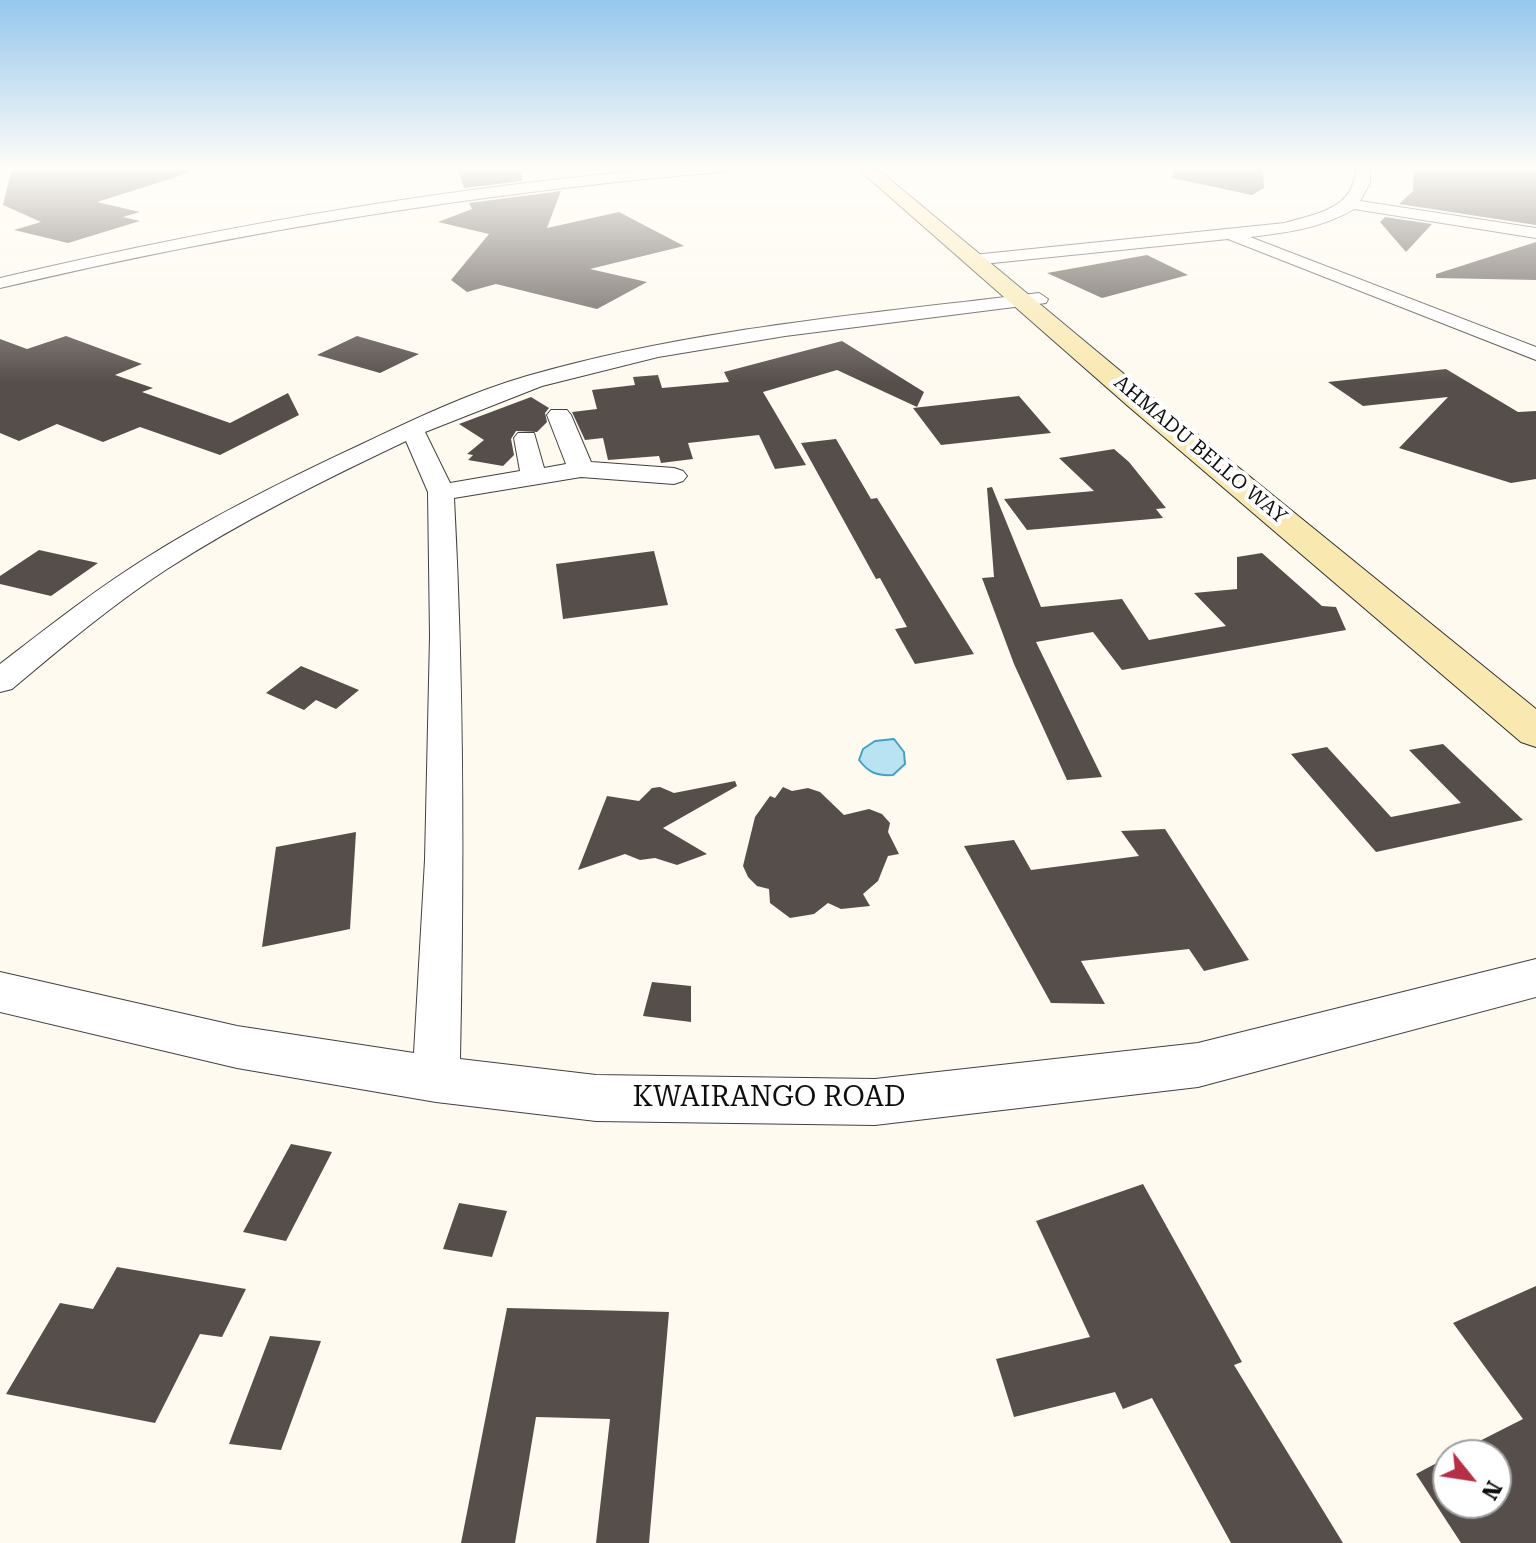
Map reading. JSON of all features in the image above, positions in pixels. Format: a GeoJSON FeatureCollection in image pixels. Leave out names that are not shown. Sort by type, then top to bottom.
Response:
{"type":"FeatureCollection","features":[{"type":"Feature","properties":{"kind":"main road","name":"AHMADU BELLO WAY"},"geometry":{"type":"LineString","coordinates":[[957,239],[982,259]]}},
{"type":"Feature","properties":{"kind":"main road","name":"AHMADU BELLO WAY"},"geometry":{"type":"LineString","coordinates":[[960,239],[1536,732]]}},
{"type":"Feature","properties":{"kind":"main road","name":"AHMADU BELLO WAY"},"geometry":{"type":"LineString","coordinates":[[1030,300],[1536,696]]}},
{"type":"Feature","properties":{"kind":"street"},"geometry":{"type":"LineString","coordinates":[[0,283],[189,239]]}},
{"type":"Feature","properties":{"kind":"street"},"geometry":{"type":"LineString","coordinates":[[982,259],[1191,239]]}},
{"type":"Feature","properties":{"kind":"street"},"geometry":{"type":"LineString","coordinates":[[1243,239],[1536,354]]}},
{"type":"Feature","properties":{"kind":"street"},"geometry":{"type":"LineString","coordinates":[[0,681],[92,609],[178,550],[335,465],[503,392],[610,361],[812,326],[1030,300]]}},
{"type":"Feature","properties":{"kind":"street"},"geometry":{"type":"LineString","coordinates":[[559,415],[581,469]]}},
{"type":"Feature","properties":{"kind":"street"},"geometry":{"type":"LineString","coordinates":[[412,429],[441,492],[446,636],[445,860],[436,1079]]}},
{"type":"Feature","properties":{"kind":"street"},"geometry":{"type":"LineString","coordinates":[[526,438],[533,476]]}},
{"type":"Feature","properties":{"kind":"street"},"geometry":{"type":"LineString","coordinates":[[441,492],[581,469],[674,476]]}},
{"type":"Feature","properties":{"kind":"street","name":"KWAIRANGO ROAD"},"geometry":{"type":"LineString","coordinates":[[0,992],[237,1047],[436,1079],[596,1098],[875,1102],[1198,1065],[1536,978]]}},
{"type":"Feature","properties":{"kind":"water"},"geometry":{"type":"Polygon","coordinates":[[[894,739],[904,752],[905,764],[893,775],[874,773],[859,760],[863,749],[875,741],[894,739]]]}},
{"type":"Feature","properties":{"kind":"building"},"geometry":{"type":"Polygon","coordinates":[[[51,239],[81,239],[68,243],[51,239]]]}},
{"type":"Feature","properties":{"kind":"building"},"geometry":{"type":"Polygon","coordinates":[[[485,239],[671,239],[684,246],[590,269],[647,282],[597,309],[496,284],[467,292],[451,280],[485,239]]]}},
{"type":"Feature","properties":{"kind":"building"},"geometry":{"type":"Polygon","coordinates":[[[1395,239],[1418,239],[1406,252],[1395,239]]]}},
{"type":"Feature","properties":{"kind":"building"},"geometry":{"type":"Polygon","coordinates":[[[1536,242],[1536,280],[1436,278],[1436,274],[1536,242]]]}},
{"type":"Feature","properties":{"kind":"building"},"geometry":{"type":"Polygon","coordinates":[[[1147,255],[1188,275],[1102,298],[1047,273],[1147,255]]]}},
{"type":"Feature","properties":{"kind":"building"},"geometry":{"type":"Polygon","coordinates":[[[66,336],[142,364],[115,375],[153,388],[142,392],[230,423],[288,393],[299,415],[220,455],[140,427],[103,442],[57,424],[19,441],[0,433],[0,339],[27,349],[66,336]]]}},
{"type":"Feature","properties":{"kind":"building"},"geometry":{"type":"Polygon","coordinates":[[[357,336],[419,354],[380,373],[317,355],[357,336]]]}},
{"type":"Feature","properties":{"kind":"building"},"geometry":{"type":"Polygon","coordinates":[[[842,341],[924,392],[917,407],[837,370],[763,392],[806,465],[775,469],[759,435],[688,443],[693,459],[661,463],[659,456],[608,460],[603,438],[585,440],[572,412],[597,409],[592,390],[635,385],[633,377],[658,375],[662,388],[729,382],[724,372],[842,341]]]}},
{"type":"Feature","properties":{"kind":"building"},"geometry":{"type":"Polygon","coordinates":[[[1446,369],[1518,412],[1536,411],[1536,479],[1511,483],[1399,448],[1448,397],[1363,406],[1328,382],[1446,369]]]}},
{"type":"Feature","properties":{"kind":"building"},"geometry":{"type":"Polygon","coordinates":[[[1019,396],[1051,433],[941,445],[913,408],[1019,396]]]}},
{"type":"Feature","properties":{"kind":"building"},"geometry":{"type":"Polygon","coordinates":[[[531,397],[549,408],[545,413],[547,422],[537,432],[516,431],[511,439],[514,455],[503,466],[468,460],[473,455],[467,454],[484,440],[459,424],[531,397]]]}},
{"type":"Feature","properties":{"kind":"building"},"geometry":{"type":"Polygon","coordinates":[[[836,439],[871,499],[877,498],[974,654],[915,664],[895,629],[907,627],[880,578],[876,579],[801,443],[836,439]]]}},
{"type":"Feature","properties":{"kind":"building"},"geometry":{"type":"Polygon","coordinates":[[[1114,449],[1129,462],[1166,508],[1156,509],[1163,518],[1027,530],[1004,499],[1094,491],[1059,458],[1114,449]]]}},
{"type":"Feature","properties":{"kind":"building"},"geometry":{"type":"Polygon","coordinates":[[[992,487],[1041,607],[1122,599],[1149,640],[1226,626],[1194,593],[1237,589],[1237,557],[1262,553],[1322,606],[1336,607],[1346,630],[1122,670],[1093,632],[1036,642],[1102,777],[1067,780],[1014,664],[982,578],[994,577],[987,488],[992,487]]]}},
{"type":"Feature","properties":{"kind":"building"},"geometry":{"type":"Polygon","coordinates":[[[39,550],[98,563],[51,596],[0,584],[0,576],[39,550]]]}},
{"type":"Feature","properties":{"kind":"building"},"geometry":{"type":"Polygon","coordinates":[[[654,551],[668,605],[563,619],[556,564],[654,551]]]}},
{"type":"Feature","properties":{"kind":"building"},"geometry":{"type":"Polygon","coordinates":[[[301,666],[359,690],[336,709],[316,700],[304,710],[266,693],[301,666]]]}},
{"type":"Feature","properties":{"kind":"building"},"geometry":{"type":"Polygon","coordinates":[[[1443,744],[1523,820],[1376,852],[1291,754],[1327,747],[1391,817],[1461,803],[1409,750],[1443,744]]]}},
{"type":"Feature","properties":{"kind":"building"},"geometry":{"type":"Polygon","coordinates":[[[735,781],[737,786],[663,828],[707,854],[677,865],[655,858],[640,860],[625,854],[578,870],[607,796],[639,801],[652,788],[660,787],[674,793],[735,781]]]}},
{"type":"Feature","properties":{"kind":"building"},"geometry":{"type":"Polygon","coordinates":[[[783,787],[792,791],[808,788],[820,792],[844,815],[869,809],[882,814],[890,823],[888,832],[899,854],[888,856],[878,881],[863,894],[870,906],[841,909],[828,903],[814,914],[790,918],[770,903],[769,889],[757,886],[748,877],[743,866],[755,817],[770,796],[775,798],[783,787]]]}},
{"type":"Feature","properties":{"kind":"building"},"geometry":{"type":"Polygon","coordinates":[[[1165,829],[1249,960],[1204,971],[1189,949],[1081,961],[1105,1004],[1051,1003],[964,846],[1014,840],[1031,870],[1139,856],[1121,831],[1165,829]]]}},
{"type":"Feature","properties":{"kind":"building"},"geometry":{"type":"Polygon","coordinates":[[[356,832],[350,929],[262,947],[276,847],[356,832]]]}},
{"type":"Feature","properties":{"kind":"building"},"geometry":{"type":"Polygon","coordinates":[[[652,982],[691,986],[691,1022],[643,1016],[652,982]]]}},
{"type":"Feature","properties":{"kind":"building"},"geometry":{"type":"Polygon","coordinates":[[[291,1144],[332,1152],[286,1241],[243,1232],[291,1144]]]}},
{"type":"Feature","properties":{"kind":"building"},"geometry":{"type":"Polygon","coordinates":[[[1143,1184],[1242,1362],[1234,1365],[1343,1543],[1231,1543],[1152,1398],[1123,1409],[1115,1392],[1014,1417],[996,1359],[1090,1337],[1036,1221],[1143,1184]]]}},
{"type":"Feature","properties":{"kind":"building"},"geometry":{"type":"Polygon","coordinates":[[[459,1203],[507,1211],[492,1257],[443,1249],[459,1203]]]}},
{"type":"Feature","properties":{"kind":"building"},"geometry":{"type":"Polygon","coordinates":[[[117,1267],[246,1289],[222,1337],[200,1334],[155,1423],[6,1394],[60,1303],[93,1309],[117,1267]]]}},
{"type":"Feature","properties":{"kind":"building"},"geometry":{"type":"Polygon","coordinates":[[[1536,1286],[1536,1543],[1461,1543],[1445,1519],[1512,1519],[1512,1439],[1484,1439],[1523,1419],[1453,1323],[1536,1286]]]}},
{"type":"Feature","properties":{"kind":"building"},"geometry":{"type":"Polygon","coordinates":[[[507,1308],[669,1312],[649,1543],[596,1543],[610,1419],[536,1417],[515,1543],[461,1543],[507,1308]]]}},
{"type":"Feature","properties":{"kind":"building"},"geometry":{"type":"Polygon","coordinates":[[[270,1336],[321,1341],[281,1450],[229,1444],[270,1336]]]}},
{"type":"Feature","properties":{"kind":"building"},"geometry":{"type":"Polygon","coordinates":[[[1432,1466],[1432,1499],[1416,1474],[1432,1466]]]}}]}
